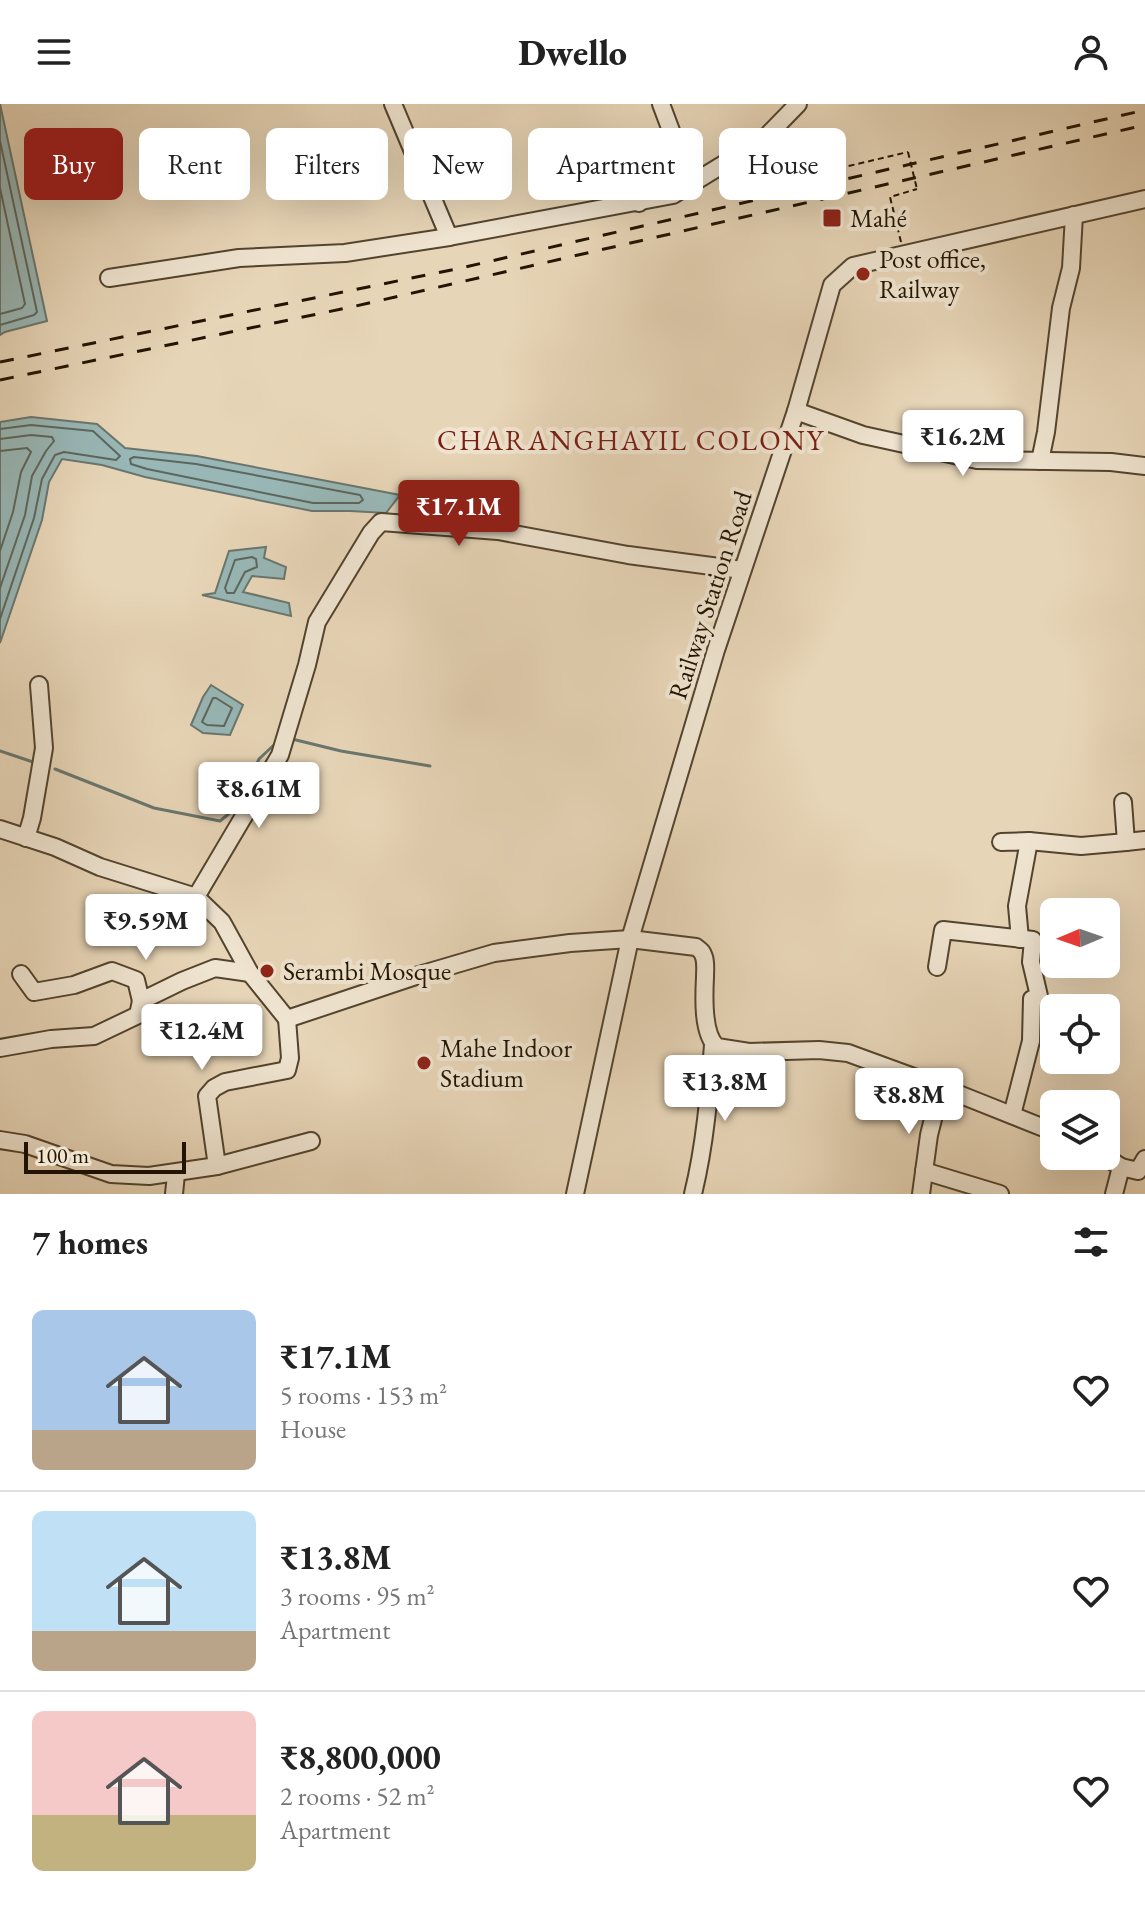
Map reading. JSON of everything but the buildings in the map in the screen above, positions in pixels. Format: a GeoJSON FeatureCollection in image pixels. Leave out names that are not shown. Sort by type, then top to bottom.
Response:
{"type":"FeatureCollection","features":[{"type":"Feature","properties":{"kind":"street"},"geometry":{"type":"LineString","coordinates":[[393,104],[449,237]]}},
{"type":"Feature","properties":{"kind":"street"},"geometry":{"type":"LineString","coordinates":[[661,104],[670,128]]}},
{"type":"Feature","properties":{"kind":"street"},"geometry":{"type":"LineString","coordinates":[[775,128],[798,104]]}},
{"type":"Feature","properties":{"kind":"street","name":"Railway Station Road"},"geometry":{"type":"LineString","coordinates":[[575,1194],[630,939],[742,570],[796,411],[832,285],[853,266],[1145,199]]}},
{"type":"Feature","properties":{"kind":"street"},"geometry":{"type":"LineString","coordinates":[[636,200],[639,203]]}},
{"type":"Feature","properties":{"kind":"street"},"geometry":{"type":"LineString","coordinates":[[109,278],[239,258],[345,253],[652,200]]}},
{"type":"Feature","properties":{"kind":"street"},"geometry":{"type":"LineString","coordinates":[[1040,461],[1061,308],[1071,268],[1074,215]]}},
{"type":"Feature","properties":{"kind":"street"},"geometry":{"type":"LineString","coordinates":[[796,411],[863,435],[977,460],[1111,462],[1145,466]]}},
{"type":"Feature","properties":{"kind":"street"},"geometry":{"type":"LineString","coordinates":[[196,897],[280,755],[317,622],[371,533],[381,522],[498,531],[628,555],[742,570]]}},
{"type":"Feature","properties":{"kind":"street"},"geometry":{"type":"LineString","coordinates":[[26,838],[44,748],[39,685]]}},
{"type":"Feature","properties":{"kind":"street"},"geometry":{"type":"LineString","coordinates":[[1123,802],[1126,842]]}},
{"type":"Feature","properties":{"kind":"street"},"geometry":{"type":"LineString","coordinates":[[0,829],[55,847],[100,867],[196,897],[222,922],[250,973],[287,1019],[290,1058],[287,1070],[225,1082],[207,1096],[217,1166]]}},
{"type":"Feature","properties":{"kind":"street"},"geometry":{"type":"LineString","coordinates":[[1001,842],[1081,846],[1145,840]]}},
{"type":"Feature","properties":{"kind":"street"},"geometry":{"type":"LineString","coordinates":[[1020,939],[1017,906],[1029,841]]}},
{"type":"Feature","properties":{"kind":"street"},"geometry":{"type":"LineString","coordinates":[[937,967],[943,930],[1033,940],[1031,962],[1039,996],[1032,999],[1031,1041],[1012,1115]]}},
{"type":"Feature","properties":{"kind":"street"},"geometry":{"type":"LineString","coordinates":[[287,1019],[494,953],[630,939],[696,947],[706,961],[707,1027],[713,1045],[699,1169],[693,1194]]}},
{"type":"Feature","properties":{"kind":"street"},"geometry":{"type":"LineString","coordinates":[[141,1001],[215,968],[250,973]]}},
{"type":"Feature","properties":{"kind":"street"},"geometry":{"type":"LineString","coordinates":[[0,1048],[51,1039],[94,1036],[138,1015],[141,1001],[136,980],[112,971],[74,985],[34,992],[21,974]]}},
{"type":"Feature","properties":{"kind":"street"},"geometry":{"type":"LineString","coordinates":[[713,1045],[725,1050],[749,1052],[819,1050],[848,1053],[1040,1126]]}},
{"type":"Feature","properties":{"kind":"street"},"geometry":{"type":"LineString","coordinates":[[921,1194],[929,1135],[941,1087]]}},
{"type":"Feature","properties":{"kind":"street"},"geometry":{"type":"LineString","coordinates":[[0,1140],[25,1144],[111,1174],[149,1176],[217,1166],[311,1141]]}},
{"type":"Feature","properties":{"kind":"street"},"geometry":{"type":"LineString","coordinates":[[1114,1194],[1121,1167],[1138,1171],[1145,1159]]}},
{"type":"Feature","properties":{"kind":"street"},"geometry":{"type":"LineString","coordinates":[[924,1171],[1000,1194]]}},
{"type":"Feature","properties":{"kind":"street"},"geometry":{"type":"LineString","coordinates":[[174,1194],[176,1174]]}},
{"type":"Feature","properties":{"kind":"path"},"geometry":{"type":"LineString","coordinates":[[846,167],[908,152],[917,189],[890,197],[904,254]]}},
{"type":"Feature","properties":{"kind":"water"},"geometry":{"type":"Polygon","coordinates":[[[0,104],[47,321],[0,335],[0,104]]]}},
{"type":"Feature","properties":{"kind":"water"},"geometry":{"type":"Polygon","coordinates":[[[31,417],[97,424],[125,448],[197,456],[400,495],[386,513],[312,511],[62,459],[49,482],[42,520],[0,643],[0,422],[31,417]]]}},
{"type":"Feature","properties":{"kind":"water"},"geometry":{"type":"Polygon","coordinates":[[[266,547],[264,558],[286,567],[284,579],[252,576],[243,592],[289,603],[291,616],[202,595],[215,593],[229,551],[266,547]]]}},
{"type":"Feature","properties":{"kind":"water"},"geometry":{"type":"Polygon","coordinates":[[[211,685],[243,705],[230,735],[203,733],[191,725],[211,685]]]}},
{"type":"Feature","properties":{"kind":"waterway"},"geometry":{"type":"LineString","coordinates":[[292,739],[430,766]]}},
{"type":"Feature","properties":{"kind":"waterway"},"geometry":{"type":"LineString","coordinates":[[55,769],[154,808],[220,821],[237,807],[259,759],[275,744]]}},
{"type":"Feature","properties":{"kind":"waterway"},"geometry":{"type":"LineString","coordinates":[[0,751],[33,762]]}},
{"type":"Feature","properties":{"kind":"railway"},"geometry":{"type":"LineString","coordinates":[[0,362],[461,268],[1145,110]]}},
{"type":"Feature","properties":{"kind":"railway"},"geometry":{"type":"LineString","coordinates":[[0,380],[356,306],[1145,125]]}},
{"type":"Feature","properties":{"kind":"place","name":"Mahé"},"geometry":{"type":"Point","coordinates":[832,218]}},
{"type":"Feature","properties":{"kind":"place","name":"Post office, Railway"},"geometry":{"type":"Point","coordinates":[863,274]}},
{"type":"Feature","properties":{"kind":"place","name":"Serambi Mosque"},"geometry":{"type":"Point","coordinates":[267,971]}},
{"type":"Feature","properties":{"kind":"place","name":"Mahe Indoor Stadium"},"geometry":{"type":"Point","coordinates":[424,1063]}},
{"type":"Feature","properties":{"kind":"district","name":"CHARANGHAYIL COLONY"},"geometry":{"type":"Point","coordinates":[631,440]}}]}
